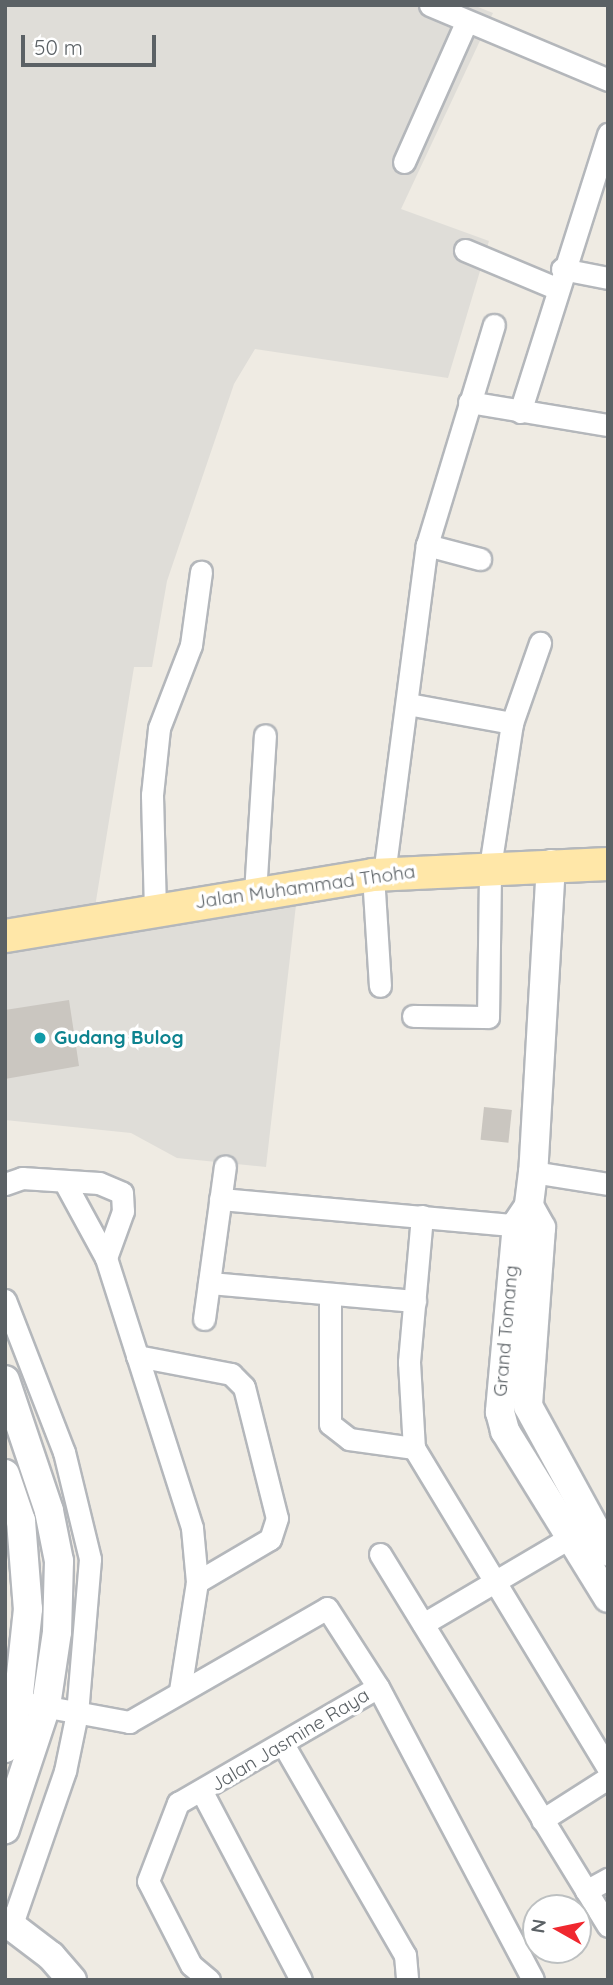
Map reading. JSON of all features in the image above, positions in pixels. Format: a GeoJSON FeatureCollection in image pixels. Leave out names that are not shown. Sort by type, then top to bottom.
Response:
{"type":"FeatureCollection","features":[{"type":"Feature","properties":{"kind":"main road","name":"Jalan Muhammad Thoha"},"geometry":{"type":"LineString","coordinates":[[5,936],[379,874],[551,864],[608,864]]}},
{"type":"Feature","properties":{"kind":"street"},"geometry":{"type":"LineString","coordinates":[[429,5],[466,23],[608,80]]}},
{"type":"Feature","properties":{"kind":"street"},"geometry":{"type":"LineString","coordinates":[[404,162],[466,23]]}},
{"type":"Feature","properties":{"kind":"street"},"geometry":{"type":"LineString","coordinates":[[520,412],[559,279],[608,134]]}},
{"type":"Feature","properties":{"kind":"street"},"geometry":{"type":"LineString","coordinates":[[465,250],[559,279],[608,278]]}},
{"type":"Feature","properties":{"kind":"street"},"geometry":{"type":"LineString","coordinates":[[380,986],[379,874],[408,704],[427,545],[494,324]]}},
{"type":"Feature","properties":{"kind":"street"},"geometry":{"type":"LineString","coordinates":[[469,402],[608,425]]}},
{"type":"Feature","properties":{"kind":"street"},"geometry":{"type":"LineString","coordinates":[[427,545],[480,559]]}},
{"type":"Feature","properties":{"kind":"street"},"geometry":{"type":"LineString","coordinates":[[155,910],[152,795],[159,728],[191,645],[201,572]]}},
{"type":"Feature","properties":{"kind":"street"},"geometry":{"type":"LineString","coordinates":[[413,1016],[488,1017],[490,867],[512,723],[540,643]]}},
{"type":"Feature","properties":{"kind":"street"},"geometry":{"type":"LineString","coordinates":[[408,704],[512,723]]}},
{"type":"Feature","properties":{"kind":"street"},"geometry":{"type":"LineString","coordinates":[[255,893],[265,735]]}},
{"type":"Feature","properties":{"kind":"street","name":"Grand Tomang"},"geometry":{"type":"LineString","coordinates":[[551,864],[529,1219],[499,1412],[505,1431],[595,1538],[608,1598]]}},
{"type":"Feature","properties":{"kind":"street"},"geometry":{"type":"LineString","coordinates":[[204,1319],[225,1166]]}},
{"type":"Feature","properties":{"kind":"street"},"geometry":{"type":"LineString","coordinates":[[533,1172],[608,1184]]}},
{"type":"Feature","properties":{"kind":"street"},"geometry":{"type":"LineString","coordinates":[[5,1184],[22,1178],[64,1181],[110,1185],[122,1193],[123,1211],[106,1258]]}},
{"type":"Feature","properties":{"kind":"street"},"geometry":{"type":"LineString","coordinates":[[64,1181],[106,1258],[192,1528],[197,1582],[180,1691]]}},
{"type":"Feature","properties":{"kind":"street"},"geometry":{"type":"LineString","coordinates":[[220,1199],[422,1216],[529,1219]]}},
{"type":"Feature","properties":{"kind":"street"},"geometry":{"type":"LineString","coordinates":[[422,1216],[409,1362],[414,1448],[608,1768]]}},
{"type":"Feature","properties":{"kind":"street"},"geometry":{"type":"LineString","coordinates":[[209,1283],[330,1297],[415,1301]]}},
{"type":"Feature","properties":{"kind":"street"},"geometry":{"type":"LineString","coordinates":[[330,1297],[330,1424],[349,1439],[414,1448]]}},
{"type":"Feature","properties":{"kind":"street"},"geometry":{"type":"LineString","coordinates":[[5,1300],[64,1452],[90,1559],[77,1713],[65,1771],[9,1923],[72,1980]]}},
{"type":"Feature","properties":{"kind":"street"},"geometry":{"type":"LineString","coordinates":[[138,1356],[231,1374],[244,1387],[277,1518],[270,1539],[197,1582]]}},
{"type":"Feature","properties":{"kind":"street"},"geometry":{"type":"LineString","coordinates":[[5,1829],[32,1704],[57,1632],[59,1561],[49,1511],[7,1384],[37,1377]]}},
{"type":"Feature","properties":{"kind":"street"},"geometry":{"type":"LineString","coordinates":[[5,1474],[28,1609],[32,1704],[5,1748]]}},
{"type":"Feature","properties":{"kind":"street"},"geometry":{"type":"LineString","coordinates":[[13,1523],[49,1511]]}},
{"type":"Feature","properties":{"kind":"street"},"geometry":{"type":"LineString","coordinates":[[423,1624],[494,1581],[595,1538]]}},
{"type":"Feature","properties":{"kind":"street"},"geometry":{"type":"LineString","coordinates":[[380,1554],[608,1926]]}},
{"type":"Feature","properties":{"kind":"street"},"geometry":{"type":"LineString","coordinates":[[59,1561],[90,1559]]}},
{"type":"Feature","properties":{"kind":"street"},"geometry":{"type":"LineString","coordinates":[[32,1704],[129,1721],[323,1608],[378,1687],[533,1980]]}},
{"type":"Feature","properties":{"kind":"street","name":"Jalan Jasmine Raya"},"geometry":{"type":"LineString","coordinates":[[209,1980],[191,1965],[148,1881],[177,1803],[202,1792],[378,1687]]}},
{"type":"Feature","properties":{"kind":"street"},"geometry":{"type":"LineString","coordinates":[[283,1744],[405,1955],[407,1980]]}},
{"type":"Feature","properties":{"kind":"street"},"geometry":{"type":"LineString","coordinates":[[542,1820],[608,1778]]}},
{"type":"Feature","properties":{"kind":"street"},"geometry":{"type":"LineString","coordinates":[[202,1792],[301,1980]]}},
{"type":"Feature","properties":{"kind":"street"},"geometry":{"type":"LineString","coordinates":[[586,1891],[608,1879]]}},
{"type":"Feature","properties":{"kind":"shaded area"},"geometry":{"type":"Polygon","coordinates":[[[5,5],[473,5],[493,13],[401,209],[489,241],[448,378],[255,349],[234,384],[167,581],[152,667],[134,667],[95,907],[300,870],[266,1167],[177,1158],[131,1133],[5,1120],[5,5]]]}},
{"type":"Feature","properties":{"kind":"building","name":"Gudang Bulog"},"geometry":{"type":"Polygon","coordinates":[[[69,1000],[79,1066],[5,1079],[5,1010],[69,1000]]]}},
{"type":"Feature","properties":{"kind":"building"},"geometry":{"type":"Polygon","coordinates":[[[484,1107],[512,1110],[508,1143],[481,1140],[484,1107]]]}},
{"type":"Feature","properties":{"kind":"place","name":"Gudang Bulog"},"geometry":{"type":"Point","coordinates":[40,1038]}}]}
